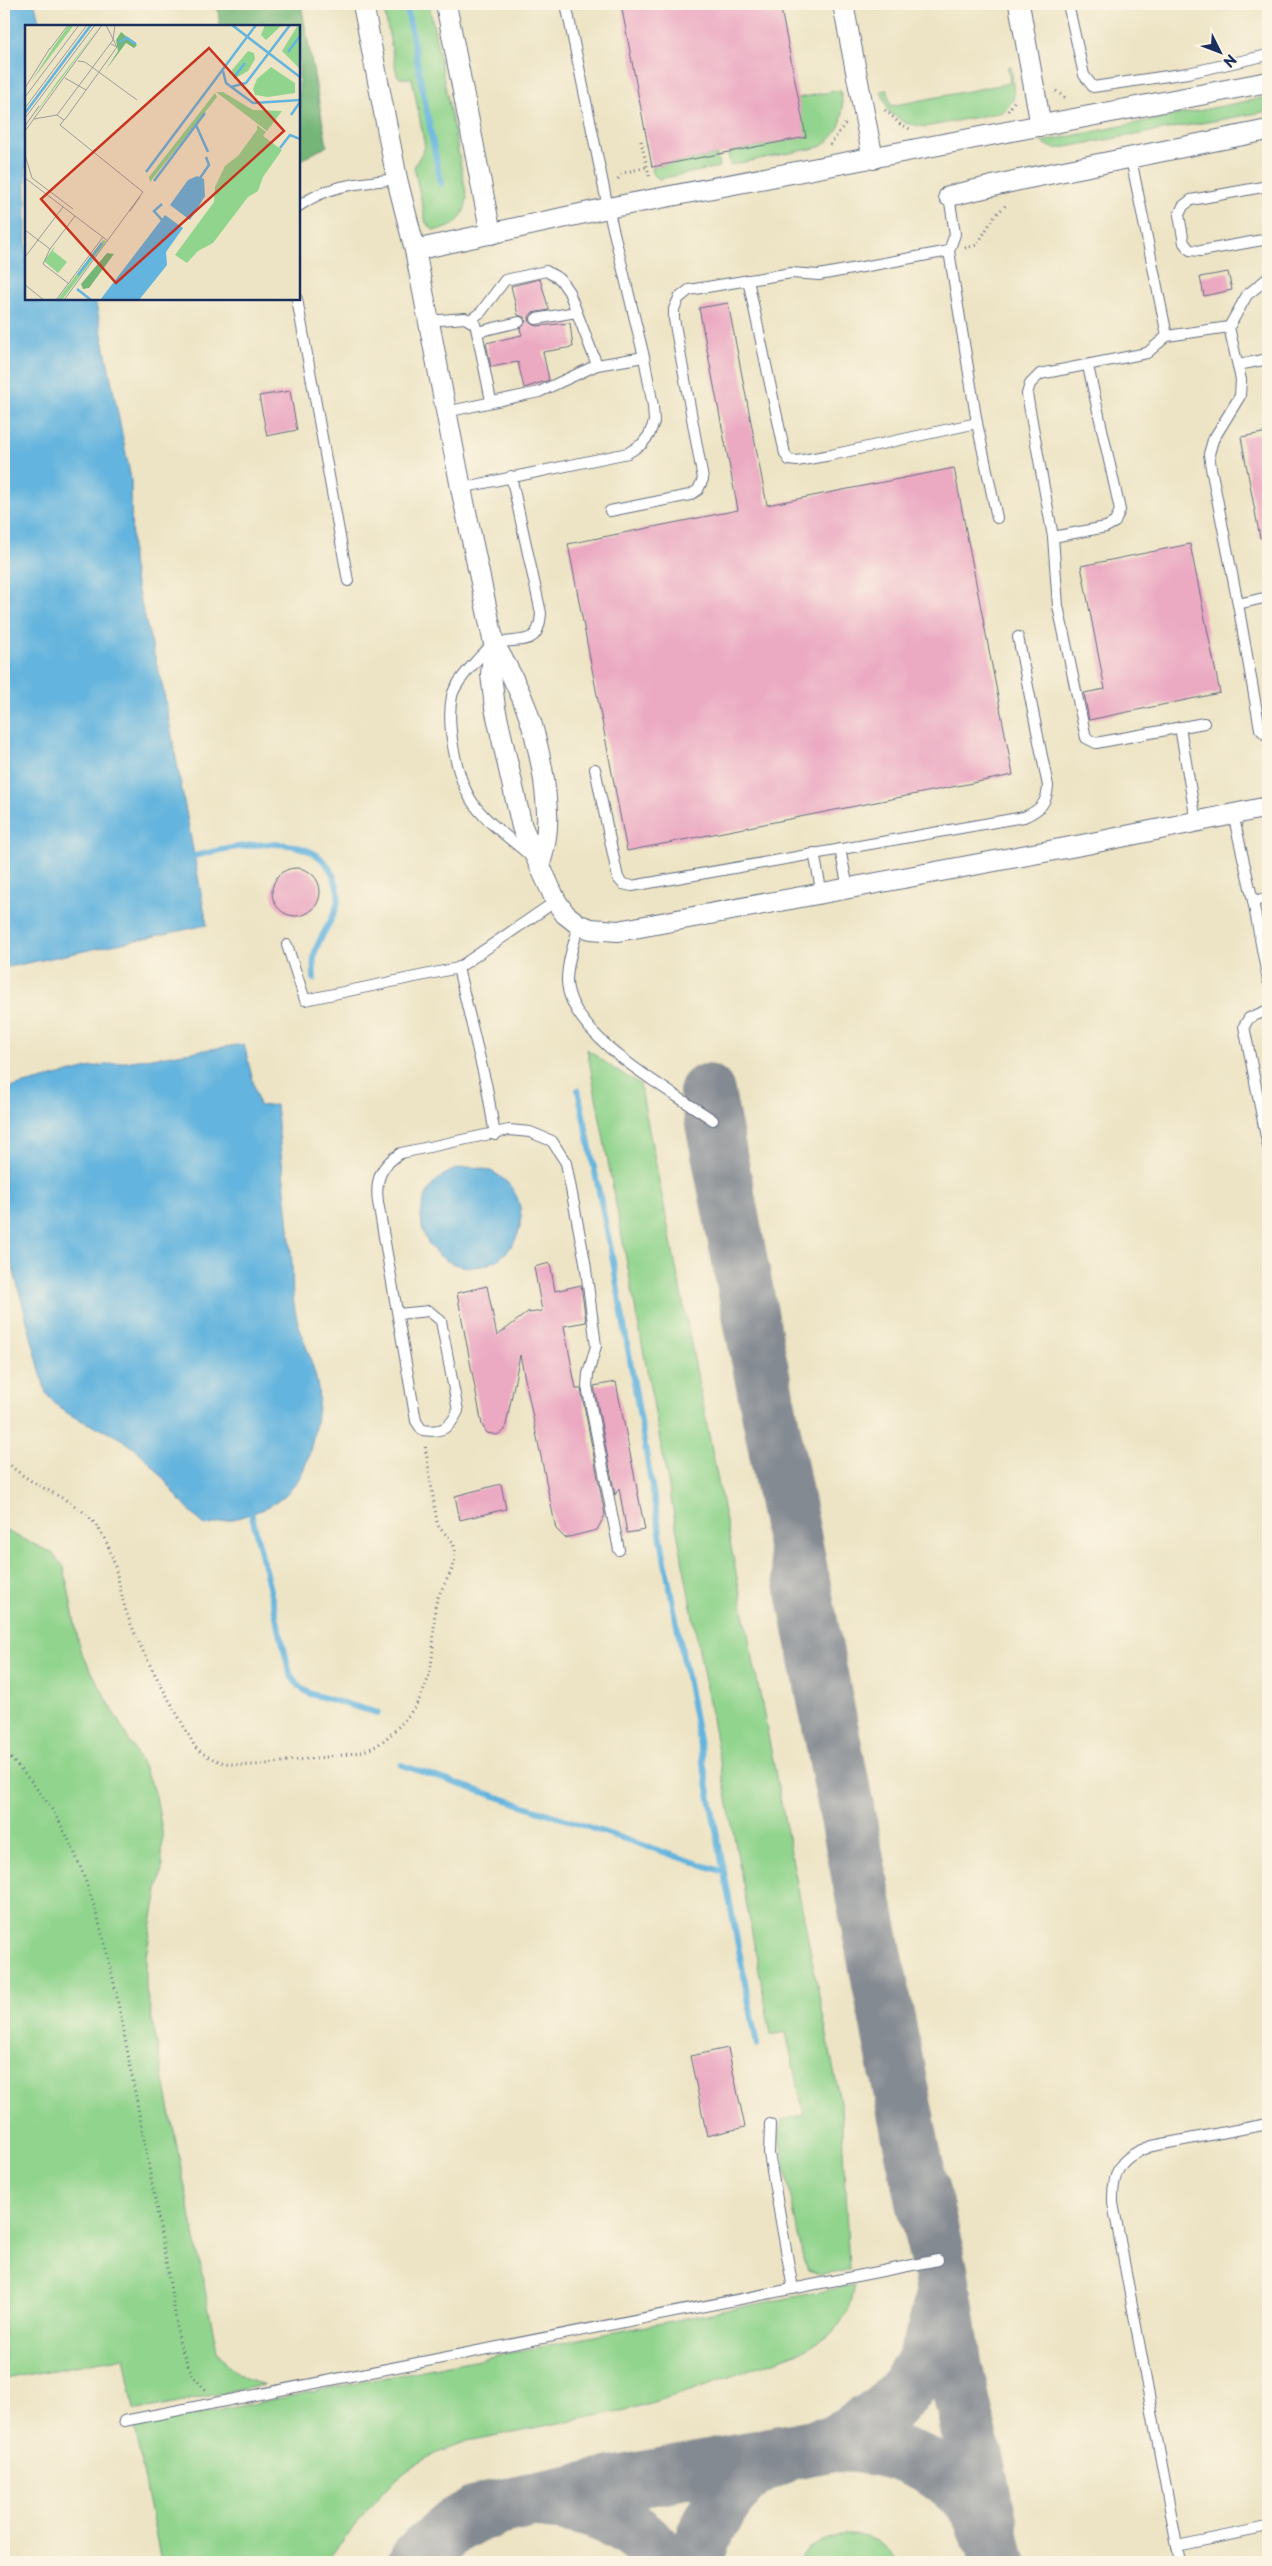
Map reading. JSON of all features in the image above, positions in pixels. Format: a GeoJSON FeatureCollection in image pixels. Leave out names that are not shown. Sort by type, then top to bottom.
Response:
{"type":"FeatureCollection","features":[{"type":"Feature","properties":{"kind":"street"},"geometry":{"type":"LineString","coordinates":[[363,4],[397,179],[415,250],[461,488],[494,644],[523,696],[538,739],[548,816],[548,839],[540,864]]}},
{"type":"Feature","properties":{"kind":"street"},"geometry":{"type":"LineString","coordinates":[[446,4],[491,234]]}},
{"type":"Feature","properties":{"kind":"street"},"geometry":{"type":"LineString","coordinates":[[842,4],[873,159]]}},
{"type":"Feature","properties":{"kind":"street"},"geometry":{"type":"LineString","coordinates":[[1019,4],[1041,126]]}},
{"type":"Feature","properties":{"kind":"street"},"geometry":{"type":"LineString","coordinates":[[415,250],[608,208],[873,159],[1268,82]]}},
{"type":"Feature","properties":{"kind":"street"},"geometry":{"type":"LineString","coordinates":[[949,196],[1268,130]]}},
{"type":"Feature","properties":{"kind":"street"},"geometry":{"type":"LineString","coordinates":[[494,644],[491,674],[501,734],[522,827],[556,901],[565,914],[579,925],[602,932],[618,931],[822,894],[1268,807]]}},
{"type":"Feature","properties":{"kind":"lane"},"geometry":{"type":"LineString","coordinates":[[461,488],[628,453],[642,444],[654,422],[644,357],[608,208],[566,4]]}},
{"type":"Feature","properties":{"kind":"lane"},"geometry":{"type":"LineString","coordinates":[[1068,4],[1084,75],[1093,87],[1188,73],[1268,55]]}},
{"type":"Feature","properties":{"kind":"lane"},"geometry":{"type":"LineString","coordinates":[[1131,159],[1167,336]]}},
{"type":"Feature","properties":{"kind":"lane"},"geometry":{"type":"LineString","coordinates":[[300,205],[316,194],[343,186],[397,179]]}},
{"type":"Feature","properties":{"kind":"lane"},"geometry":{"type":"LineString","coordinates":[[1268,186],[1191,200],[1183,206],[1178,215],[1184,243],[1190,250],[1201,251],[1268,239]]}},
{"type":"Feature","properties":{"kind":"lane"},"geometry":{"type":"LineString","coordinates":[[949,196],[955,234],[949,252],[977,423],[997,518]]}},
{"type":"Feature","properties":{"kind":"lane"},"geometry":{"type":"LineString","coordinates":[[610,511],[690,495],[698,490],[703,479],[674,319],[674,309],[680,298],[689,290],[791,273],[819,275],[949,252]]}},
{"type":"Feature","properties":{"kind":"lane"},"geometry":{"type":"LineString","coordinates":[[470,320],[481,312],[505,280],[546,271],[560,279],[565,285],[597,365]]}},
{"type":"Feature","properties":{"kind":"lane"},"geometry":{"type":"LineString","coordinates":[[1268,278],[1247,295],[1229,327],[1241,380],[1240,396],[1212,440],[1209,454],[1260,729],[1268,737]]}},
{"type":"Feature","properties":{"kind":"lane"},"geometry":{"type":"LineString","coordinates":[[748,280],[785,454],[789,460],[797,461],[831,455],[977,423]]}},
{"type":"Feature","properties":{"kind":"lane"},"geometry":{"type":"LineString","coordinates":[[297,300],[348,581]]}},
{"type":"Feature","properties":{"kind":"lane"},"geometry":{"type":"LineString","coordinates":[[536,319],[576,312]]}},
{"type":"Feature","properties":{"kind":"lane"},"geometry":{"type":"LineString","coordinates":[[428,321],[465,318],[475,324],[491,401]]}},
{"type":"Feature","properties":{"kind":"lane"},"geometry":{"type":"LineString","coordinates":[[477,332],[519,322]]}},
{"type":"Feature","properties":{"kind":"lane"},"geometry":{"type":"LineString","coordinates":[[1204,723],[1096,743],[1086,738],[1058,606],[1053,537],[1027,394],[1030,384],[1040,374],[1147,353],[1167,336],[1229,327]]}},
{"type":"Feature","properties":{"kind":"lane"},"geometry":{"type":"LineString","coordinates":[[446,412],[539,392],[597,365],[644,357]]}},
{"type":"Feature","properties":{"kind":"lane"},"geometry":{"type":"LineString","coordinates":[[1238,366],[1268,359]]}},
{"type":"Feature","properties":{"kind":"lane"},"geometry":{"type":"LineString","coordinates":[[1053,537],[1106,528],[1115,522],[1120,510],[1088,366]]}},
{"type":"Feature","properties":{"kind":"lane"},"geometry":{"type":"LineString","coordinates":[[511,476],[541,613],[540,628],[535,636],[528,639],[494,644],[464,675],[452,695],[450,727],[461,780],[472,801],[540,864]]}},
{"type":"Feature","properties":{"kind":"lane"},"geometry":{"type":"LineString","coordinates":[[1238,604],[1268,597]]}},
{"type":"Feature","properties":{"kind":"lane"},"geometry":{"type":"LineString","coordinates":[[595,769],[618,878],[623,884],[632,886],[1024,817],[1043,806],[1048,786],[1018,637]]}},
{"type":"Feature","properties":{"kind":"lane"},"geometry":{"type":"LineString","coordinates":[[1180,727],[1196,821]]}},
{"type":"Feature","properties":{"kind":"lane"},"geometry":{"type":"LineString","coordinates":[[1233,814],[1253,901],[1268,981]]}},
{"type":"Feature","properties":{"kind":"lane"},"geometry":{"type":"LineString","coordinates":[[840,849],[848,888]]}},
{"type":"Feature","properties":{"kind":"lane"},"geometry":{"type":"LineString","coordinates":[[814,853],[822,894]]}},
{"type":"Feature","properties":{"kind":"lane"},"geometry":{"type":"LineString","coordinates":[[1253,901],[1268,898]]}},
{"type":"Feature","properties":{"kind":"lane"},"geometry":{"type":"LineString","coordinates":[[287,945],[305,1000],[458,968],[556,901]]}},
{"type":"Feature","properties":{"kind":"lane"},"geometry":{"type":"LineString","coordinates":[[579,925],[569,963],[567,982],[571,1001],[580,1016],[609,1049],[713,1120]]}},
{"type":"Feature","properties":{"kind":"lane"},"geometry":{"type":"LineString","coordinates":[[458,968],[485,1079],[495,1135]]}},
{"type":"Feature","properties":{"kind":"lane"},"geometry":{"type":"LineString","coordinates":[[1268,1010],[1249,1018],[1244,1026],[1268,1147]]}},
{"type":"Feature","properties":{"kind":"lane"},"geometry":{"type":"LineString","coordinates":[[398,1314],[429,1311],[441,1321],[458,1411],[452,1423],[446,1429],[435,1432],[422,1430],[416,1421],[377,1196],[378,1179],[382,1168],[390,1159],[401,1153],[495,1135],[509,1130],[542,1135],[552,1141],[566,1163],[585,1262],[596,1346],[588,1374],[587,1386],[619,1550]]}},
{"type":"Feature","properties":{"kind":"lane"},"geometry":{"type":"LineString","coordinates":[[770,2124],[768,2154],[793,2289]]}},
{"type":"Feature","properties":{"kind":"lane"},"geometry":{"type":"LineString","coordinates":[[1180,2562],[1113,2203],[1113,2182],[1121,2165],[1136,2151],[1152,2146],[1268,2124]]}},
{"type":"Feature","properties":{"kind":"lane"},"geometry":{"type":"LineString","coordinates":[[124,2421],[938,2260]]}},
{"type":"Feature","properties":{"kind":"lane"},"geometry":{"type":"LineString","coordinates":[[1177,2546],[1268,2528]]}},
{"type":"Feature","properties":{"kind":"path"},"geometry":{"type":"LineString","coordinates":[[1005,114],[1014,103],[1018,91]]}},
{"type":"Feature","properties":{"kind":"path"},"geometry":{"type":"LineString","coordinates":[[883,107],[900,124],[918,130]]}},
{"type":"Feature","properties":{"kind":"path"},"geometry":{"type":"LineString","coordinates":[[824,150],[838,137],[847,119]]}},
{"type":"Feature","properties":{"kind":"path"},"geometry":{"type":"LineString","coordinates":[[641,141],[649,178],[656,182]]}},
{"type":"Feature","properties":{"kind":"path"},"geometry":{"type":"LineString","coordinates":[[603,184],[617,180],[623,173],[647,167]]}},
{"type":"Feature","properties":{"kind":"path"},"geometry":{"type":"LineString","coordinates":[[949,252],[977,245],[994,217],[1015,199]]}},
{"type":"Feature","properties":{"kind":"path"},"geometry":{"type":"LineString","coordinates":[[4,1458],[10,1466],[79,1510],[98,1527],[109,1547],[119,1576],[126,1612],[195,1746],[206,1756],[221,1762],[258,1765],[373,1748],[394,1732],[421,1700],[428,1683],[433,1658],[435,1607],[454,1559],[454,1546],[449,1538],[439,1531],[422,1430]]}},
{"type":"Feature","properties":{"kind":"path"},"geometry":{"type":"LineString","coordinates":[[4,1751],[29,1778],[54,1814],[75,1856],[91,1900],[121,2013],[180,2345],[192,2375],[215,2403]]}},
{"type":"Feature","properties":{"kind":"green space"},"geometry":{"type":"Polygon","coordinates":[[[217,4],[301,4],[327,146],[300,160],[300,25],[220,25],[217,4]]]}},
{"type":"Feature","properties":{"kind":"green space"},"geometry":{"type":"Polygon","coordinates":[[[383,4],[429,4],[467,197],[464,211],[458,221],[447,228],[433,230],[426,223],[414,167],[425,147],[412,78],[400,78],[397,75],[383,4]]]}},
{"type":"Feature","properties":{"kind":"green space"},"geometry":{"type":"Polygon","coordinates":[[[1011,66],[1014,96],[1012,102],[1003,112],[925,127],[905,123],[889,112],[881,91],[887,90],[891,106],[1010,83],[1008,67],[1011,66]]]}},
{"type":"Feature","properties":{"kind":"green space"},"geometry":{"type":"Polygon","coordinates":[[[840,90],[842,115],[838,129],[820,147],[730,165],[728,152],[805,137],[798,98],[840,90]]]}},
{"type":"Feature","properties":{"kind":"green space"},"geometry":{"type":"Polygon","coordinates":[[[1268,97],[1268,111],[1258,113],[1055,149],[1041,142],[1268,97]]]}},
{"type":"Feature","properties":{"kind":"green space"},"geometry":{"type":"Polygon","coordinates":[[[717,155],[719,167],[659,179],[653,174],[652,167],[717,155]]]}},
{"type":"Feature","properties":{"kind":"green space"},"geometry":{"type":"Polygon","coordinates":[[[587,1049],[617,1071],[640,1084],[841,2107],[849,2271],[820,2275],[808,2270],[802,2255],[779,2135],[783,2120],[804,2115],[786,2032],[771,2035],[587,1049]]]}},
{"type":"Feature","properties":{"kind":"green space"},"geometry":{"type":"Polygon","coordinates":[[[4,1530],[52,1553],[64,1567],[80,1650],[143,1766],[156,1796],[162,1831],[162,1868],[146,1956],[146,1989],[217,2351],[237,2373],[264,2385],[138,2410],[134,2409],[124,2357],[4,2379],[4,1530]]]}},
{"type":"Feature","properties":{"kind":"green space"},"geometry":{"type":"Polygon","coordinates":[[[854,2285],[848,2311],[833,2334],[802,2351],[690,2391],[626,2410],[467,2441],[426,2459],[398,2477],[390,2485],[325,2562],[161,2562],[134,2427],[854,2285]]]}},
{"type":"Feature","properties":{"kind":"green space"},"geometry":{"type":"Polygon","coordinates":[[[840,2535],[859,2536],[874,2540],[887,2549],[900,2562],[797,2562],[811,2548],[840,2535]]]}},
{"type":"Feature","properties":{"kind":"water"},"geometry":{"type":"Polygon","coordinates":[[[4,4],[35,4],[40,25],[25,25],[25,300],[95,300],[131,479],[132,560],[135,580],[163,688],[207,925],[4,968],[4,4]]]}},
{"type":"Feature","properties":{"kind":"water"},"geometry":{"type":"Polygon","coordinates":[[[244,1044],[259,1106],[276,1105],[290,1243],[293,1297],[297,1320],[316,1377],[318,1406],[307,1459],[300,1477],[290,1491],[278,1501],[263,1509],[206,1526],[195,1517],[141,1454],[119,1438],[64,1411],[46,1393],[4,1234],[4,1089],[92,1067],[244,1044]]]}},
{"type":"Feature","properties":{"kind":"water"},"geometry":{"type":"Polygon","coordinates":[[[471,1167],[481,1168],[499,1175],[513,1189],[520,1207],[520,1227],[513,1245],[499,1259],[481,1266],[471,1267],[461,1266],[443,1259],[429,1245],[422,1227],[421,1217],[422,1207],[429,1189],[443,1175],[461,1168],[471,1167]]]}},
{"type":"Feature","properties":{"kind":"building"},"geometry":{"type":"Polygon","coordinates":[[[621,4],[780,4],[806,137],[652,167],[621,4]]]}},
{"type":"Feature","properties":{"kind":"building"},"geometry":{"type":"Polygon","coordinates":[[[1228,272],[1232,290],[1204,296],[1200,277],[1228,272]]]}},
{"type":"Feature","properties":{"kind":"building"},"geometry":{"type":"Polygon","coordinates":[[[540,279],[549,310],[532,313],[529,317],[530,323],[537,326],[570,323],[573,347],[543,352],[549,380],[524,388],[518,362],[491,367],[486,343],[522,335],[520,329],[526,321],[524,317],[518,315],[511,286],[540,279]]]}},
{"type":"Feature","properties":{"kind":"building"},"geometry":{"type":"Polygon","coordinates":[[[728,303],[767,505],[954,468],[1013,775],[627,851],[568,544],[738,510],[699,308],[728,303]]]}},
{"type":"Feature","properties":{"kind":"building"},"geometry":{"type":"Polygon","coordinates":[[[290,391],[297,430],[267,436],[259,396],[290,391]]]}},
{"type":"Feature","properties":{"kind":"building"},"geometry":{"type":"Polygon","coordinates":[[[1268,432],[1268,537],[1260,538],[1241,437],[1268,432]]]}},
{"type":"Feature","properties":{"kind":"building"},"geometry":{"type":"Polygon","coordinates":[[[1190,544],[1220,693],[1089,720],[1084,693],[1105,689],[1081,566],[1190,544]]]}},
{"type":"Feature","properties":{"kind":"building"},"geometry":{"type":"Polygon","coordinates":[[[296,868],[305,870],[313,875],[318,883],[320,892],[318,901],[313,909],[305,914],[296,916],[287,914],[279,909],[274,901],[272,892],[274,883],[279,875],[287,870],[296,868]]]}},
{"type":"Feature","properties":{"kind":"building"},"geometry":{"type":"Polygon","coordinates":[[[550,1263],[555,1291],[581,1285],[586,1322],[564,1326],[576,1389],[581,1389],[605,1515],[597,1530],[565,1538],[556,1529],[520,1355],[505,1430],[497,1435],[487,1433],[482,1425],[457,1293],[487,1286],[497,1336],[529,1311],[529,1313],[542,1311],[534,1267],[550,1263]]]}},
{"type":"Feature","properties":{"kind":"building"},"geometry":{"type":"Polygon","coordinates":[[[616,1382],[645,1530],[627,1533],[619,1488],[615,1495],[594,1386],[616,1382]]]}},
{"type":"Feature","properties":{"kind":"building"},"geometry":{"type":"Polygon","coordinates":[[[501,1484],[506,1509],[460,1520],[455,1496],[501,1484]]]}},
{"type":"Feature","properties":{"kind":"building"},"geometry":{"type":"Polygon","coordinates":[[[728,2048],[745,2127],[707,2136],[690,2056],[728,2048]]]}},
{"type":"Feature","properties":{"kind":"waterway"},"geometry":{"type":"LineString","coordinates":[[406,4],[441,184]]}},
{"type":"Feature","properties":{"kind":"waterway"},"geometry":{"type":"LineString","coordinates":[[185,858],[244,846],[266,844],[287,845],[306,850],[322,859],[333,875],[338,898],[334,914],[315,953],[314,979]]}},
{"type":"Feature","properties":{"kind":"waterway"},"geometry":{"type":"LineString","coordinates":[[578,1090],[611,1250],[665,1562],[724,1872]]}},
{"type":"Feature","properties":{"kind":"waterway"},"geometry":{"type":"LineString","coordinates":[[250,1507],[290,1674],[299,1687],[311,1694],[378,1713]]}},
{"type":"Feature","properties":{"kind":"waterway"},"geometry":{"type":"LineString","coordinates":[[401,1765],[724,1872],[757,2045]]}},
{"type":"Feature","properties":{"kind":"taxiway"},"geometry":{"type":"LineString","coordinates":[[707,1092],[913,2153],[941,2274],[954,2364],[998,2562]]}},
{"type":"Feature","properties":{"kind":"taxiway"},"geometry":{"type":"LineString","coordinates":[[829,2444],[873,2419],[906,2390],[928,2352],[941,2302]]}},
{"type":"Feature","properties":{"kind":"taxiway"},"geometry":{"type":"LineString","coordinates":[[416,2562],[427,2549],[454,2526],[477,2513],[527,2501],[829,2444],[849,2444],[890,2451],[929,2466],[961,2491],[977,2511],[986,2533]]}},
{"type":"Feature","properties":{"kind":"taxiway"},"geometry":{"type":"LineString","coordinates":[[696,2562],[709,2526],[732,2491],[754,2470],[781,2456]]}},
{"type":"Feature","properties":{"kind":"taxiway"},"geometry":{"type":"LineString","coordinates":[[546,2502],[579,2507],[612,2518],[641,2537],[664,2562]]}}]}
